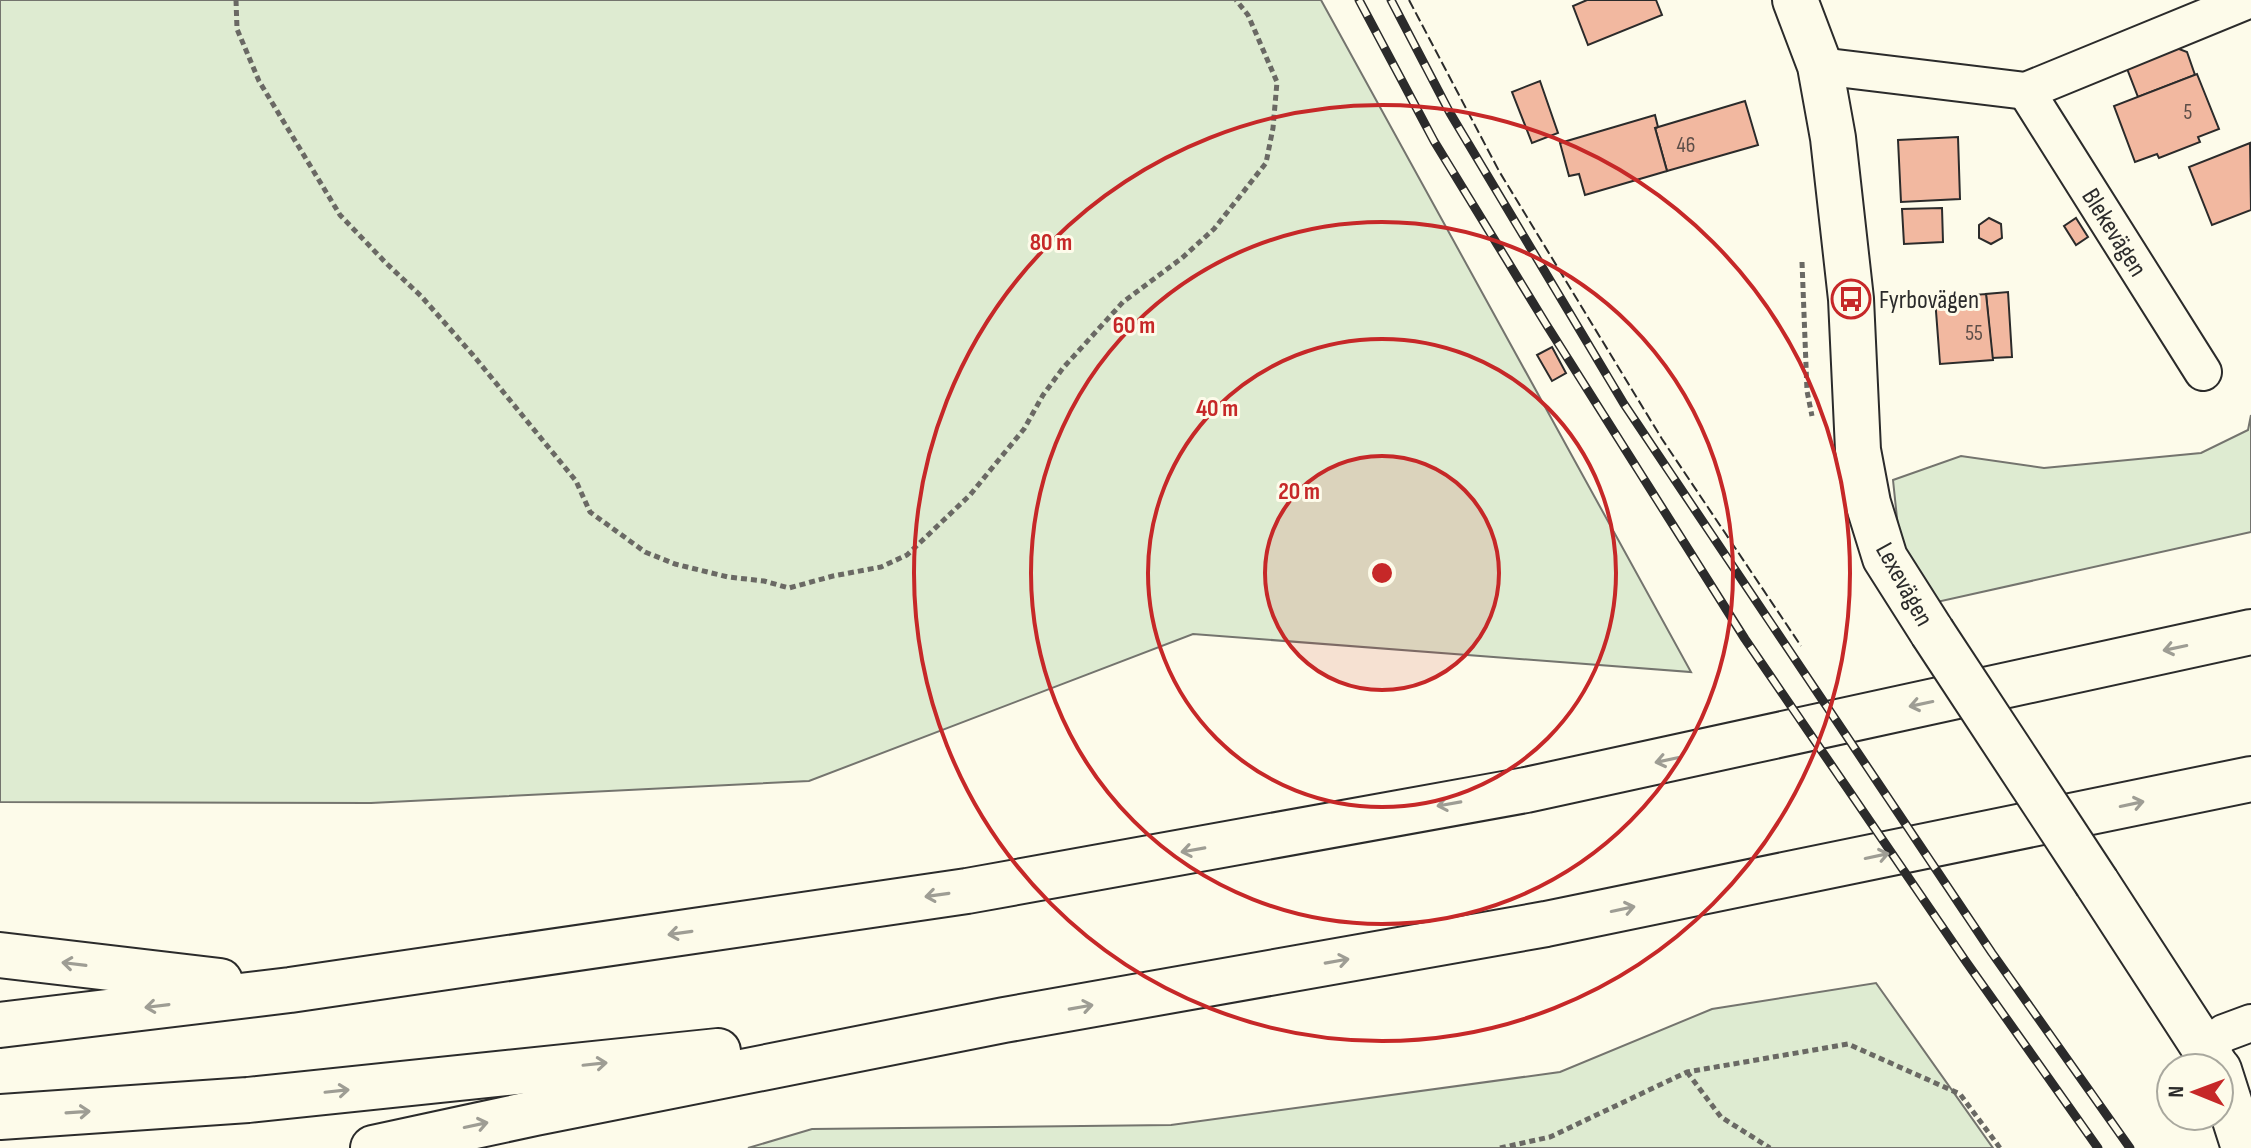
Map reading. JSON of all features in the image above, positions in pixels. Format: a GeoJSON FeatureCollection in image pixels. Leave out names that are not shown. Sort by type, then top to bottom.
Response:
{"type":"FeatureCollection","features":[{"type":"Feature","properties":{"kind":"main road","name":"Lexevägen"},"geometry":{"type":"LineString","coordinates":[[1795,0],[1820,66],[1833,138],[1851,299],[1858,450],[1868,503],[1885,558],[2207,1052]]}},
{"type":"Feature","properties":{"kind":"main road"},"geometry":{"type":"LineString","coordinates":[[0,1025],[290,990],[967,891],[1526,790],[2251,632]]}},
{"type":"Feature","properties":{"kind":"main road"},"geometry":{"type":"LineString","coordinates":[[373,1148],[1004,1020],[1546,924],[2251,779]]}},
{"type":"Feature","properties":{"kind":"main road"},"geometry":{"type":"LineString","coordinates":[[0,955],[290,990]]}},
{"type":"Feature","properties":{"kind":"main road"},"geometry":{"type":"LineString","coordinates":[[0,1117],[248,1100],[1004,1020]]}},
{"type":"Feature","properties":{"kind":"main road","name":"Lexevägen"},"geometry":{"type":"LineString","coordinates":[[2235,1123],[2244,1148]]}},
{"type":"Feature","properties":{"kind":"street"},"geometry":{"type":"LineString","coordinates":[[1820,66],[2026,91],[2248,0]]}},
{"type":"Feature","properties":{"kind":"street","name":"Blekevägen"},"geometry":{"type":"LineString","coordinates":[[2026,91],[2203,372]]}},
{"type":"Feature","properties":{"kind":"street"},"geometry":{"type":"LineString","coordinates":[[2217,1052],[2224,1033],[2251,1023]]}},
{"type":"Feature","properties":{"kind":"path"},"geometry":{"type":"LineString","coordinates":[[236,0],[237,29],[259,81],[340,215],[421,296],[473,355],[576,481],[590,512],[645,552],[675,564],[789,588],[881,567],[907,555],[970,495],[1024,429],[1063,368],[1123,302],[1182,258],[1214,229],[1266,163],[1277,82],[1248,15],[1236,0]]}},
{"type":"Feature","properties":{"kind":"path"},"geometry":{"type":"LineString","coordinates":[[1500,1148],[1550,1137],[1687,1072],[1848,1044],[1960,1094],[2000,1148]]}},
{"type":"Feature","properties":{"kind":"path"},"geometry":{"type":"LineString","coordinates":[[1687,1072],[1721,1117],[1770,1148]]}},
{"type":"Feature","properties":{"kind":"green space"},"geometry":{"type":"Polygon","coordinates":[[[0,0],[1321,0],[1691,672],[1193,634],[809,781],[371,803],[0,802],[0,0]]]}},
{"type":"Feature","properties":{"kind":"green space"},"geometry":{"type":"Polygon","coordinates":[[[2251,415],[2251,532],[1937,602],[1913,588],[1899,537],[1893,480],[1961,456],[2044,468],[2201,453],[2248,430],[2251,415]]]}},
{"type":"Feature","properties":{"kind":"green space"},"geometry":{"type":"Polygon","coordinates":[[[1876,983],[1993,1148],[748,1148],[812,1129],[1171,1125],[1560,1072],[1712,1009],[1876,983]]]}},
{"type":"Feature","properties":{"kind":"building"},"geometry":{"type":"Polygon","coordinates":[[[1587,0],[1656,0],[1662,15],[1588,45],[1573,6],[1587,0]]]}},
{"type":"Feature","properties":{"kind":"building"},"geometry":{"type":"Polygon","coordinates":[[[2174,47],[2187,52],[2195,75],[2138,97],[2126,66],[2174,47]]]}},
{"type":"Feature","properties":{"kind":"building"},"geometry":{"type":"Polygon","coordinates":[[[2197,74],[2219,129],[2198,137],[2200,142],[2159,158],[2157,154],[2135,162],[2114,106],[2197,74]]]}},
{"type":"Feature","properties":{"kind":"building"},"geometry":{"type":"Polygon","coordinates":[[[1540,81],[1558,133],[1532,143],[1512,92],[1540,81]]]}},
{"type":"Feature","properties":{"kind":"building"},"geometry":{"type":"Polygon","coordinates":[[[1745,101],[1758,145],[1667,171],[1655,128],[1745,101]]]}},
{"type":"Feature","properties":{"kind":"building"},"geometry":{"type":"Polygon","coordinates":[[[1655,115],[1658,127],[1655,128],[1667,171],[1585,195],[1579,174],[1569,176],[1560,143],[1655,115]]]}},
{"type":"Feature","properties":{"kind":"building"},"geometry":{"type":"Polygon","coordinates":[[[1958,137],[1960,199],[1901,202],[1898,140],[1958,137]]]}},
{"type":"Feature","properties":{"kind":"building"},"geometry":{"type":"Polygon","coordinates":[[[2250,143],[2251,210],[2212,225],[2189,167],[2250,143]]]}},
{"type":"Feature","properties":{"kind":"building"},"geometry":{"type":"Polygon","coordinates":[[[1942,208],[1943,242],[1904,244],[1902,209],[1942,208]]]}},
{"type":"Feature","properties":{"kind":"building"},"geometry":{"type":"Polygon","coordinates":[[[1989,218],[2001,224],[2002,238],[1991,244],[1979,238],[1979,225],[1989,218]]]}},
{"type":"Feature","properties":{"kind":"building"},"geometry":{"type":"Polygon","coordinates":[[[2076,218],[2088,237],[2076,245],[2064,226],[2076,218]]]}},
{"type":"Feature","properties":{"kind":"building"},"geometry":{"type":"Polygon","coordinates":[[[2008,292],[2012,357],[1992,358],[1986,294],[2008,292]]]}},
{"type":"Feature","properties":{"kind":"building"},"geometry":{"type":"Polygon","coordinates":[[[1986,294],[1993,360],[1940,364],[1935,298],[1986,294]]]}},
{"type":"Feature","properties":{"kind":"building"},"geometry":{"type":"Polygon","coordinates":[[[1552,347],[1566,373],[1552,381],[1537,355],[1552,347]]]}},
{"type":"Feature","properties":{"kind":"railway"},"geometry":{"type":"LineString","coordinates":[[1359,0],[1434,141],[1745,639],[2098,1148]]}},
{"type":"Feature","properties":{"kind":"railway"},"geometry":{"type":"LineString","coordinates":[[1391,0],[1450,113],[1624,404],[1992,953],[2130,1148]]}},
{"type":"Feature","properties":{"kind":"fence"},"geometry":{"type":"LineString","coordinates":[[1409,0],[1499,171],[1662,439],[1801,646]]}},
{"type":"Feature","properties":{"kind":"place","name":"Fyrbovägen"},"geometry":{"type":"Point","coordinates":[1851,299]}}]}
